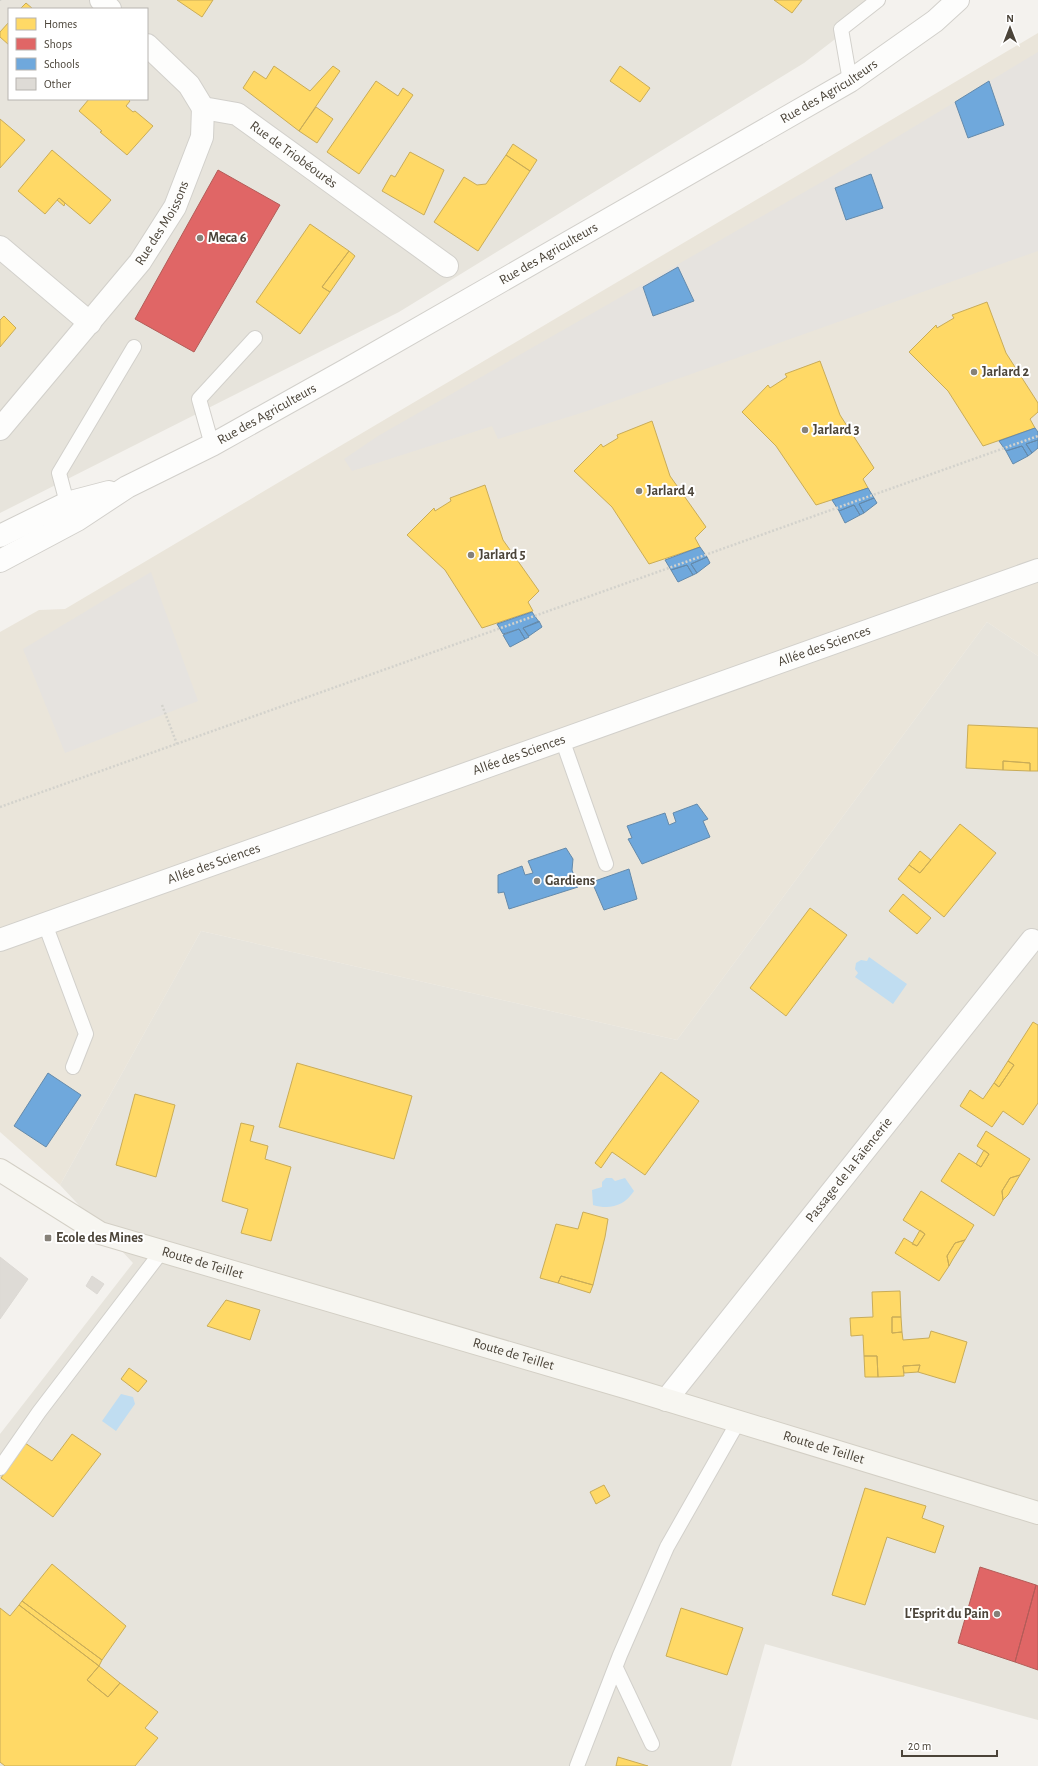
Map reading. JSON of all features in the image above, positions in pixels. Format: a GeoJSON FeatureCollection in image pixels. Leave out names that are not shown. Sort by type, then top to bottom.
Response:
{"type":"FeatureCollection","features":[{"type":"Feature","properties":{"kind":"main road","name":"Route de Teillet"},"geometry":{"type":"LineString","coordinates":[[0,1170],[100,1233],[666,1400],[1038,1513]]}},
{"type":"Feature","properties":{"kind":"street"},"geometry":{"type":"LineString","coordinates":[[101,0],[109,8]]}},
{"type":"Feature","properties":{"kind":"street","name":"Rue des Agriculteurs"},"geometry":{"type":"LineString","coordinates":[[1,534],[72,512],[212,445],[485,291],[850,81],[935,21],[958,0]]}},
{"type":"Feature","properties":{"kind":"street"},"geometry":{"type":"LineString","coordinates":[[148,46],[189,85],[203,108]]}},
{"type":"Feature","properties":{"kind":"street","name":"Rue de Triobéourès"},"geometry":{"type":"LineString","coordinates":[[203,108],[237,114],[447,266]]}},
{"type":"Feature","properties":{"kind":"street","name":"Rue des Moissons"},"geometry":{"type":"LineString","coordinates":[[0,429],[90,324],[140,262],[175,207],[202,137],[203,108]]}},
{"type":"Feature","properties":{"kind":"street"},"geometry":{"type":"LineString","coordinates":[[0,247],[90,324]]}},
{"type":"Feature","properties":{"kind":"street","name":"Rue des Agriculteurs"},"geometry":{"type":"LineString","coordinates":[[6,558],[72,512]]}},
{"type":"Feature","properties":{"kind":"street"},"geometry":{"type":"LineString","coordinates":[[1,534],[6,558]]}},
{"type":"Feature","properties":{"kind":"street","name":"Allée des Sciences"},"geometry":{"type":"LineString","coordinates":[[0,940],[1038,570]]}},
{"type":"Feature","properties":{"kind":"street","name":"Passage de la Faïencerie"},"geometry":{"type":"LineString","coordinates":[[666,1400],[1032,940]]}},
{"type":"Feature","properties":{"kind":"lane"},"geometry":{"type":"LineString","coordinates":[[850,81],[841,28],[878,0]]}},
{"type":"Feature","properties":{"kind":"lane"},"geometry":{"type":"LineString","coordinates":[[212,445],[199,399],[255,338]]}},
{"type":"Feature","properties":{"kind":"lane"},"geometry":{"type":"LineString","coordinates":[[72,512],[59,473],[134,347]]}},
{"type":"Feature","properties":{"kind":"lane"},"geometry":{"type":"LineString","coordinates":[[562,739],[606,864]]}},
{"type":"Feature","properties":{"kind":"lane"},"geometry":{"type":"LineString","coordinates":[[45,924],[86,1034],[73,1067]]}},
{"type":"Feature","properties":{"kind":"lane"},"geometry":{"type":"LineString","coordinates":[[0,1468],[39,1412],[162,1252]]}},
{"type":"Feature","properties":{"kind":"lane"},"geometry":{"type":"LineString","coordinates":[[577,1766],[616,1668],[667,1548],[738,1422]]}},
{"type":"Feature","properties":{"kind":"lane"},"geometry":{"type":"LineString","coordinates":[[616,1668],[652,1744]]}},
{"type":"Feature","properties":{"kind":"path"},"geometry":{"type":"LineString","coordinates":[[0,807],[1038,436]]}},
{"type":"Feature","properties":{"kind":"path"},"geometry":{"type":"LineString","coordinates":[[162,705],[177,744]]}},
{"type":"Feature","properties":{"kind":"shaded area"},"geometry":{"type":"Polygon","coordinates":[[[0,0],[886,0],[804,63],[399,312],[0,513],[0,0]]]}},
{"type":"Feature","properties":{"kind":"shaded area"},"geometry":{"type":"Polygon","coordinates":[[[1038,33],[1038,656],[987,622],[677,1040],[201,931],[60,1185],[0,1132],[0,632],[39,610],[65,609],[1038,33]]]}},
{"type":"Feature","properties":{"kind":"shaded area"},"geometry":{"type":"Polygon","coordinates":[[[1038,52],[1038,251],[584,412],[498,439],[492,426],[352,471],[344,459],[378,436],[834,175],[1038,52]]]}},
{"type":"Feature","properties":{"kind":"shaded area"},"geometry":{"type":"Polygon","coordinates":[[[151,572],[198,701],[65,753],[23,649],[151,572]]]}},
{"type":"Feature","properties":{"kind":"shaded area"},"geometry":{"type":"Polygon","coordinates":[[[987,622],[1038,656],[1038,1720],[765,1644],[731,1766],[0,1766],[0,1434],[133,1263],[60,1185],[201,931],[677,1040],[987,622]]]}},
{"type":"Feature","properties":{"kind":"water"},"geometry":{"type":"Polygon","coordinates":[[[869,957],[907,984],[893,1004],[855,977],[858,973],[855,969],[856,963],[861,960],[867,961],[869,957]]]}},
{"type":"Feature","properties":{"kind":"water"},"geometry":{"type":"Polygon","coordinates":[[[606,1178],[612,1178],[615,1181],[625,1178],[634,1191],[626,1200],[616,1206],[605,1207],[593,1205],[592,1190],[602,1187],[602,1182],[606,1178]]]}},
{"type":"Feature","properties":{"kind":"water"},"geometry":{"type":"Polygon","coordinates":[[[121,1394],[133,1397],[135,1404],[116,1431],[102,1421],[121,1394]]]}},
{"type":"Feature","properties":{"kind":"building: Homes"},"geometry":{"type":"Polygon","coordinates":[[[177,0],[213,0],[202,17],[177,0]]]}},
{"type":"Feature","properties":{"kind":"building: Homes"},"geometry":{"type":"Polygon","coordinates":[[[774,0],[802,0],[792,13],[774,0]]]}},
{"type":"Feature","properties":{"kind":"building: Homes"},"geometry":{"type":"Polygon","coordinates":[[[26,3],[32,8],[21,8],[26,3]]]}},
{"type":"Feature","properties":{"kind":"building: Homes"},"geometry":{"type":"Polygon","coordinates":[[[8,23],[8,44],[0,37],[0,32],[8,23]]]}},
{"type":"Feature","properties":{"kind":"building: Homes"},"geometry":{"type":"Polygon","coordinates":[[[274,66],[310,91],[333,66],[340,71],[299,131],[243,88],[254,71],[266,79],[274,66]]]}},
{"type":"Feature","properties":{"kind":"building: Homes"},"geometry":{"type":"Polygon","coordinates":[[[620,66],[650,88],[640,102],[610,81],[620,66]]]}},
{"type":"Feature","properties":{"kind":"building: Homes"},"geometry":{"type":"Polygon","coordinates":[[[376,81],[398,96],[403,88],[413,95],[359,174],[327,152],[376,81]]]}},
{"type":"Feature","properties":{"kind":"building: Homes"},"geometry":{"type":"Polygon","coordinates":[[[88,100],[129,100],[130,101],[126,106],[133,112],[135,111],[153,126],[127,155],[100,132],[102,131],[79,111],[88,100]]]}},
{"type":"Feature","properties":{"kind":"building: Homes"},"geometry":{"type":"Polygon","coordinates":[[[316,107],[333,119],[317,143],[299,131],[316,107]]]}},
{"type":"Feature","properties":{"kind":"building: Homes"},"geometry":{"type":"Polygon","coordinates":[[[0,119],[25,140],[0,168],[0,119]]]}},
{"type":"Feature","properties":{"kind":"building: Homes"},"geometry":{"type":"Polygon","coordinates":[[[513,144],[537,160],[530,171],[506,155],[513,144]]]}},
{"type":"Feature","properties":{"kind":"building: Homes"},"geometry":{"type":"Polygon","coordinates":[[[52,150],[111,200],[90,224],[59,198],[45,214],[18,191],[52,150]]]}},
{"type":"Feature","properties":{"kind":"building: Homes"},"geometry":{"type":"Polygon","coordinates":[[[410,152],[444,170],[424,215],[382,191],[391,175],[395,177],[410,152]]]}},
{"type":"Feature","properties":{"kind":"building: Homes"},"geometry":{"type":"Polygon","coordinates":[[[506,155],[530,171],[478,251],[434,222],[464,177],[477,185],[486,184],[506,155]]]}},
{"type":"Feature","properties":{"kind":"building: Homes"},"geometry":{"type":"Polygon","coordinates":[[[59,198],[65,203],[64,206],[57,200],[59,198]]]}},
{"type":"Feature","properties":{"kind":"building: Homes"},"geometry":{"type":"Polygon","coordinates":[[[310,224],[349,251],[322,287],[330,292],[300,334],[256,302],[310,224]]]}},
{"type":"Feature","properties":{"kind":"building: Homes"},"geometry":{"type":"Polygon","coordinates":[[[349,251],[355,256],[330,292],[322,287],[349,251]]]}},
{"type":"Feature","properties":{"kind":"building: Homes","name":"Jarlard 2"},"geometry":{"type":"Polygon","coordinates":[[[987,302],[1006,353],[1038,403],[1038,412],[1030,419],[1035,428],[983,446],[948,391],[909,352],[936,325],[937,328],[954,318],[952,315],[987,302]]]}},
{"type":"Feature","properties":{"kind":"building: Homes"},"geometry":{"type":"Polygon","coordinates":[[[4,316],[16,328],[0,347],[0,320],[4,316]]]}},
{"type":"Feature","properties":{"kind":"building: Homes","name":"Jarlard 3"},"geometry":{"type":"Polygon","coordinates":[[[820,361],[840,415],[874,468],[863,479],[868,488],[816,505],[776,446],[742,412],[768,385],[770,388],[787,377],[785,374],[820,361]]]}},
{"type":"Feature","properties":{"kind":"building: Homes","name":"Jarlard 4"},"geometry":{"type":"Polygon","coordinates":[[[652,421],[670,476],[706,527],[695,538],[700,547],[649,564],[612,507],[574,471],[601,444],[603,447],[618,438],[617,435],[652,421]]]}},
{"type":"Feature","properties":{"kind":"building: Homes","name":"Jarlard 5"},"geometry":{"type":"Polygon","coordinates":[[[485,485],[503,540],[539,591],[528,602],[533,611],[482,628],[445,570],[407,535],[434,508],[435,511],[451,501],[450,498],[485,485]]]}},
{"type":"Feature","properties":{"kind":"building: Homes"},"geometry":{"type":"Polygon","coordinates":[[[968,725],[1038,728],[1038,771],[1030,771],[1030,763],[1003,761],[1003,770],[966,768],[968,725]]]}},
{"type":"Feature","properties":{"kind":"building: Homes"},"geometry":{"type":"Polygon","coordinates":[[[1003,761],[1030,763],[1030,771],[1003,770],[1003,761]]]}},
{"type":"Feature","properties":{"kind":"building: Homes"},"geometry":{"type":"Polygon","coordinates":[[[960,824],[996,853],[944,917],[898,879],[909,865],[920,873],[960,824]]]}},
{"type":"Feature","properties":{"kind":"building: Homes"},"geometry":{"type":"Polygon","coordinates":[[[920,851],[931,860],[920,873],[909,865],[920,851]]]}},
{"type":"Feature","properties":{"kind":"building: Homes"},"geometry":{"type":"Polygon","coordinates":[[[903,894],[931,918],[917,934],[889,911],[903,894]]]}},
{"type":"Feature","properties":{"kind":"building: Homes"},"geometry":{"type":"Polygon","coordinates":[[[810,908],[847,935],[786,1016],[750,988],[810,908]]]}},
{"type":"Feature","properties":{"kind":"building: Homes"},"geometry":{"type":"Polygon","coordinates":[[[1033,1022],[1038,1025],[1038,1103],[1023,1125],[1003,1111],[992,1127],[960,1106],[970,1090],[983,1099],[994,1083],[999,1087],[1014,1065],[1008,1061],[1033,1022]]]}},
{"type":"Feature","properties":{"kind":"building: Homes"},"geometry":{"type":"Polygon","coordinates":[[[1008,1061],[1014,1065],[999,1087],[994,1083],[1008,1061]]]}},
{"type":"Feature","properties":{"kind":"building: Homes"},"geometry":{"type":"Polygon","coordinates":[[[297,1063],[412,1096],[394,1159],[279,1127],[297,1063]]]}},
{"type":"Feature","properties":{"kind":"building: Homes"},"geometry":{"type":"Polygon","coordinates":[[[661,1072],[699,1101],[645,1175],[612,1152],[601,1168],[595,1163],[661,1072]]]}},
{"type":"Feature","properties":{"kind":"building: Homes"},"geometry":{"type":"Polygon","coordinates":[[[135,1094],[175,1105],[156,1177],[116,1165],[135,1094]]]}},
{"type":"Feature","properties":{"kind":"building: Homes"},"geometry":{"type":"Polygon","coordinates":[[[241,1123],[254,1126],[250,1141],[268,1146],[265,1159],[291,1167],[271,1241],[241,1233],[248,1209],[222,1201],[241,1123]]]}},
{"type":"Feature","properties":{"kind":"building: Homes"},"geometry":{"type":"Polygon","coordinates":[[[986,1131],[1030,1159],[1020,1175],[1010,1178],[1002,1191],[1003,1200],[994,1216],[941,1181],[959,1153],[981,1167],[989,1154],[977,1146],[986,1131]]]}},
{"type":"Feature","properties":{"kind":"building: Homes"},"geometry":{"type":"Polygon","coordinates":[[[984,1150],[989,1154],[981,1167],[976,1164],[984,1150]]]}},
{"type":"Feature","properties":{"kind":"building: Homes"},"geometry":{"type":"Polygon","coordinates":[[[1020,1175],[1008,1195],[1003,1200],[1002,1191],[1010,1178],[1020,1175]]]}},
{"type":"Feature","properties":{"kind":"building: Homes"},"geometry":{"type":"Polygon","coordinates":[[[921,1191],[974,1225],[965,1240],[955,1243],[947,1256],[949,1266],[939,1281],[895,1253],[904,1238],[917,1246],[925,1234],[903,1220],[921,1191]]]}},
{"type":"Feature","properties":{"kind":"building: Homes"},"geometry":{"type":"Polygon","coordinates":[[[583,1212],[608,1219],[593,1285],[561,1276],[558,1283],[540,1278],[556,1224],[578,1229],[583,1212]]]}},
{"type":"Feature","properties":{"kind":"building: Homes"},"geometry":{"type":"Polygon","coordinates":[[[920,1230],[925,1234],[917,1246],[912,1244],[920,1230]]]}},
{"type":"Feature","properties":{"kind":"building: Homes"},"geometry":{"type":"Polygon","coordinates":[[[965,1240],[949,1266],[947,1256],[955,1243],[965,1240]]]}},
{"type":"Feature","properties":{"kind":"building: Homes"},"geometry":{"type":"Polygon","coordinates":[[[561,1276],[593,1285],[590,1293],[558,1283],[561,1276]]]}},
{"type":"Feature","properties":{"kind":"building: Homes"},"geometry":{"type":"Polygon","coordinates":[[[900,1291],[901,1317],[892,1317],[892,1333],[902,1332],[903,1340],[929,1338],[931,1331],[967,1342],[955,1383],[918,1372],[920,1365],[903,1366],[904,1376],[878,1377],[877,1356],[864,1356],[863,1335],[851,1336],[850,1318],[873,1317],[872,1292],[900,1291]]]}},
{"type":"Feature","properties":{"kind":"building: Homes"},"geometry":{"type":"Polygon","coordinates":[[[226,1300],[260,1310],[250,1340],[207,1326],[226,1300]]]}},
{"type":"Feature","properties":{"kind":"building: Homes"},"geometry":{"type":"Polygon","coordinates":[[[892,1317],[901,1317],[902,1332],[892,1333],[892,1317]]]}},
{"type":"Feature","properties":{"kind":"building: Homes"},"geometry":{"type":"Polygon","coordinates":[[[864,1356],[877,1356],[878,1377],[865,1377],[864,1356]]]}},
{"type":"Feature","properties":{"kind":"building: Homes"},"geometry":{"type":"Polygon","coordinates":[[[920,1365],[918,1372],[904,1373],[903,1366],[920,1365]]]}},
{"type":"Feature","properties":{"kind":"building: Homes"},"geometry":{"type":"Polygon","coordinates":[[[129,1368],[147,1381],[138,1392],[121,1379],[129,1368]]]}},
{"type":"Feature","properties":{"kind":"building: Homes"},"geometry":{"type":"Polygon","coordinates":[[[72,1434],[101,1454],[53,1517],[1,1478],[25,1443],[52,1461],[72,1434]]]}},
{"type":"Feature","properties":{"kind":"building: Homes"},"geometry":{"type":"Polygon","coordinates":[[[604,1485],[610,1496],[596,1504],[590,1492],[604,1485]]]}},
{"type":"Feature","properties":{"kind":"building: Homes"},"geometry":{"type":"Polygon","coordinates":[[[865,1488],[926,1506],[922,1518],[944,1526],[935,1553],[887,1537],[865,1605],[832,1595],[865,1488]]]}},
{"type":"Feature","properties":{"kind":"building: Homes"},"geometry":{"type":"Polygon","coordinates":[[[52,1564],[126,1626],[102,1660],[22,1601],[52,1564]]]}},
{"type":"Feature","properties":{"kind":"building: Homes"},"geometry":{"type":"Polygon","coordinates":[[[22,1601],[102,1660],[99,1666],[19,1605],[22,1601]]]}},
{"type":"Feature","properties":{"kind":"building: Homes"},"geometry":{"type":"Polygon","coordinates":[[[19,1605],[99,1666],[87,1680],[108,1697],[120,1683],[158,1712],[145,1728],[158,1738],[135,1766],[5,1766],[0,1762],[0,1608],[10,1616],[19,1605]]]}},
{"type":"Feature","properties":{"kind":"building: Homes"},"geometry":{"type":"Polygon","coordinates":[[[681,1608],[743,1628],[727,1675],[666,1656],[681,1608]]]}},
{"type":"Feature","properties":{"kind":"building: Homes"},"geometry":{"type":"Polygon","coordinates":[[[99,1666],[120,1683],[108,1697],[87,1680],[99,1666]]]}},
{"type":"Feature","properties":{"kind":"building: Homes"},"geometry":{"type":"Polygon","coordinates":[[[618,1757],[648,1766],[616,1766],[618,1757]]]}},
{"type":"Feature","properties":{"kind":"building: Shops"},"geometry":{"type":"Polygon","coordinates":[[[218,170],[280,205],[194,352],[135,319],[218,170]]]}},
{"type":"Feature","properties":{"kind":"building: Shops","name":"L'Esprit du Pain"},"geometry":{"type":"Polygon","coordinates":[[[980,1567],[1036,1585],[1015,1662],[958,1643],[980,1567]]]}},
{"type":"Feature","properties":{"kind":"building: Shops"},"geometry":{"type":"Polygon","coordinates":[[[1036,1585],[1038,1586],[1038,1670],[1015,1662],[1036,1585]]]}},
{"type":"Feature","properties":{"kind":"building: Schools"},"geometry":{"type":"Polygon","coordinates":[[[989,81],[1004,125],[968,138],[955,102],[989,81]]]}},
{"type":"Feature","properties":{"kind":"building: Schools"},"geometry":{"type":"Polygon","coordinates":[[[871,174],[883,208],[846,220],[835,188],[871,174]]]}},
{"type":"Feature","properties":{"kind":"building: Schools"},"geometry":{"type":"Polygon","coordinates":[[[678,267],[694,301],[653,316],[643,287],[678,267]]]}},
{"type":"Feature","properties":{"kind":"building: Schools"},"geometry":{"type":"Polygon","coordinates":[[[1035,428],[1038,432],[1038,440],[1026,444],[1032,453],[1028,456],[1022,446],[1006,451],[999,441],[1035,428]]]}},
{"type":"Feature","properties":{"kind":"building: Schools"},"geometry":{"type":"Polygon","coordinates":[[[1038,440],[1038,448],[1032,453],[1026,444],[1038,440]]]}},
{"type":"Feature","properties":{"kind":"building: Schools"},"geometry":{"type":"Polygon","coordinates":[[[1022,446],[1028,456],[1013,464],[1006,451],[1022,446]]]}},
{"type":"Feature","properties":{"kind":"building: Schools"},"geometry":{"type":"Polygon","coordinates":[[[868,488],[874,498],[859,504],[864,513],[860,515],[854,505],[839,511],[832,500],[868,488]]]}},
{"type":"Feature","properties":{"kind":"building: Schools"},"geometry":{"type":"Polygon","coordinates":[[[874,498],[877,503],[864,513],[859,504],[874,498]]]}},
{"type":"Feature","properties":{"kind":"building: Schools"},"geometry":{"type":"Polygon","coordinates":[[[854,505],[860,515],[845,523],[839,511],[854,505]]]}},
{"type":"Feature","properties":{"kind":"building: Schools"},"geometry":{"type":"Polygon","coordinates":[[[700,547],[707,557],[691,564],[697,573],[693,575],[687,565],[671,570],[665,560],[700,547]]]}},
{"type":"Feature","properties":{"kind":"building: Schools"},"geometry":{"type":"Polygon","coordinates":[[[707,557],[710,563],[697,573],[691,564],[707,557]]]}},
{"type":"Feature","properties":{"kind":"building: Schools"},"geometry":{"type":"Polygon","coordinates":[[[687,565],[693,575],[678,582],[671,570],[687,565]]]}},
{"type":"Feature","properties":{"kind":"building: Schools"},"geometry":{"type":"Polygon","coordinates":[[[532,612],[539,622],[523,628],[529,637],[525,639],[519,629],[503,634],[497,624],[532,612]]]}},
{"type":"Feature","properties":{"kind":"building: Schools"},"geometry":{"type":"Polygon","coordinates":[[[539,621],[542,627],[529,636],[523,628],[539,621]]]}},
{"type":"Feature","properties":{"kind":"building: Schools"},"geometry":{"type":"Polygon","coordinates":[[[519,629],[525,639],[510,647],[503,635],[519,629]]]}},
{"type":"Feature","properties":{"kind":"building: Schools"},"geometry":{"type":"Polygon","coordinates":[[[697,804],[708,819],[703,821],[710,837],[642,864],[628,839],[632,838],[627,826],[665,813],[669,825],[676,822],[673,813],[697,804]]]}},
{"type":"Feature","properties":{"kind":"building: Schools","name":"Gardiens"},"geometry":{"type":"Polygon","coordinates":[[[566,848],[573,859],[572,870],[578,887],[509,909],[504,892],[498,893],[498,875],[522,866],[525,875],[533,873],[528,861],[566,848]]]}},
{"type":"Feature","properties":{"kind":"building: Schools","name":"Gardiens"},"geometry":{"type":"Polygon","coordinates":[[[629,869],[637,899],[604,910],[592,882],[629,869]]]}},
{"type":"Feature","properties":{"kind":"building: Schools"},"geometry":{"type":"Polygon","coordinates":[[[48,1073],[81,1095],[46,1147],[14,1126],[48,1073]]]}},
{"type":"Feature","properties":{"kind":"building: Other"},"geometry":{"type":"Polygon","coordinates":[[[0,1257],[28,1279],[0,1319],[0,1257]]]}},
{"type":"Feature","properties":{"kind":"building: Other"},"geometry":{"type":"Polygon","coordinates":[[[92,1276],[104,1284],[97,1294],[86,1286],[92,1276]]]}},
{"type":"Feature","properties":{"kind":"place","name":"Meca 6"},"geometry":{"type":"Point","coordinates":[200,238]}},
{"type":"Feature","properties":{"kind":"place","name":"Jarlard 2"},"geometry":{"type":"Point","coordinates":[974,372]}},
{"type":"Feature","properties":{"kind":"place","name":"Jarlard 3"},"geometry":{"type":"Point","coordinates":[805,430]}},
{"type":"Feature","properties":{"kind":"place","name":"Jarlard 4"},"geometry":{"type":"Point","coordinates":[639,491]}},
{"type":"Feature","properties":{"kind":"place","name":"Jarlard 5"},"geometry":{"type":"Point","coordinates":[471,555]}},
{"type":"Feature","properties":{"kind":"place","name":"Gardiens"},"geometry":{"type":"Point","coordinates":[537,881]}},
{"type":"Feature","properties":{"kind":"place","name":"Ecole des Mines"},"geometry":{"type":"Point","coordinates":[48,1238]}},
{"type":"Feature","properties":{"kind":"place","name":"L'Esprit du Pain"},"geometry":{"type":"Point","coordinates":[997,1614]}}]}
